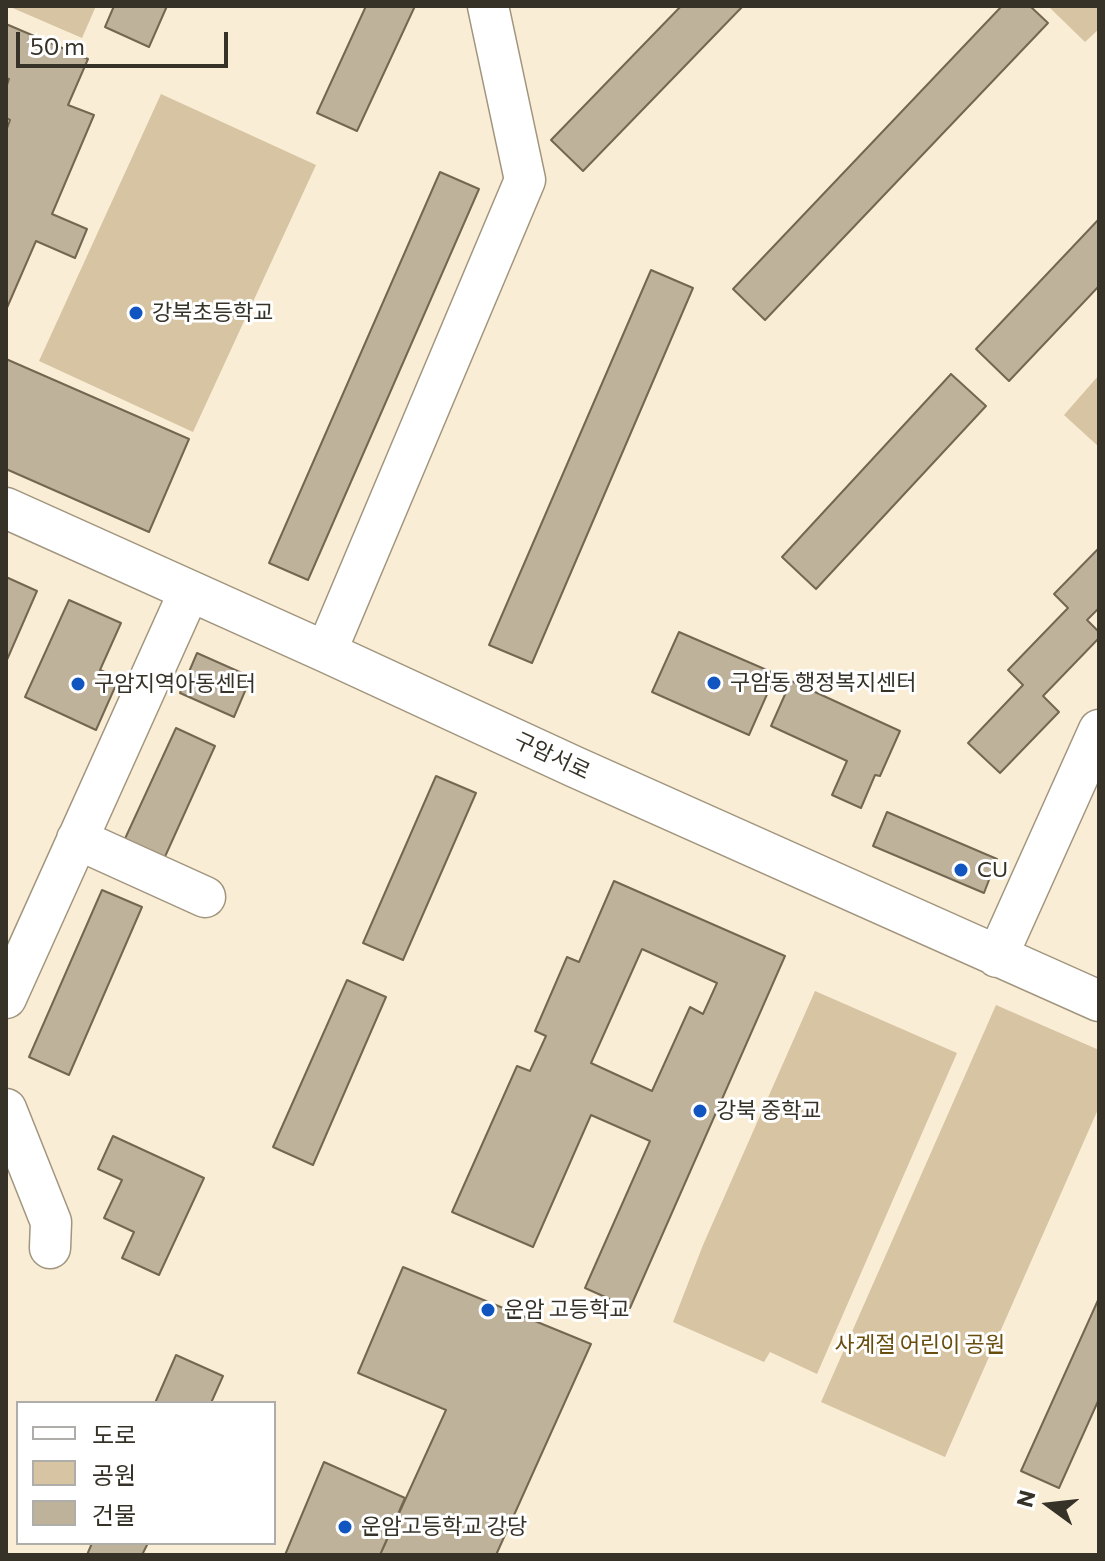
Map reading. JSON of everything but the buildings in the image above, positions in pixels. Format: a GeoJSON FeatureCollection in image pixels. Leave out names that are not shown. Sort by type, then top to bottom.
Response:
{"type":"FeatureCollection","features":[{"type":"Feature","properties":{"kind":"street"},"geometry":{"type":"LineString","coordinates":[[326,652],[525,180],[488,6]]}},
{"type":"Feature","properties":{"kind":"street","name":"구암서로"},"geometry":{"type":"LineString","coordinates":[[6,508],[1099,1001]]}},
{"type":"Feature","properties":{"kind":"street"},"geometry":{"type":"LineString","coordinates":[[6,998],[189,592]]}},
{"type":"Feature","properties":{"kind":"street"},"geometry":{"type":"LineString","coordinates":[[997,957],[1099,730]]}},
{"type":"Feature","properties":{"kind":"street"},"geometry":{"type":"LineString","coordinates":[[77,839],[205,897]]}},
{"type":"Feature","properties":{"kind":"street"},"geometry":{"type":"LineString","coordinates":[[6,1109],[51,1222],[50,1248]]}},
{"type":"Feature","properties":{"kind":"green space"},"geometry":{"type":"Polygon","coordinates":[[[8,6],[96,6],[82,38],[8,6]]]}},
{"type":"Feature","properties":{"kind":"green space"},"geometry":{"type":"Polygon","coordinates":[[[1048,6],[1099,6],[1099,29],[1085,42],[1048,6]]]}},
{"type":"Feature","properties":{"kind":"green space"},"geometry":{"type":"Polygon","coordinates":[[[161,94],[316,165],[193,432],[39,361],[161,94]]]}},
{"type":"Feature","properties":{"kind":"green space"},"geometry":{"type":"Polygon","coordinates":[[[1099,375],[1099,447],[1064,415],[1099,375]]]}},
{"type":"Feature","properties":{"kind":"green space"},"geometry":{"type":"Polygon","coordinates":[[[815,991],[957,1053],[817,1374],[770,1352],[764,1362],[673,1322],[703,1245],[815,991]]]}},
{"type":"Feature","properties":{"kind":"green space","name":"사계절 어린이 공원"},"geometry":{"type":"Polygon","coordinates":[[[996,1005],[1099,1050],[1099,1107],[945,1457],[821,1402],[996,1005]]]}},
{"type":"Feature","properties":{"kind":"place","name":"강북초등학교"},"geometry":{"type":"Point","coordinates":[136,313]}},
{"type":"Feature","properties":{"kind":"place","name":"구암동 행정복지센터"},"geometry":{"type":"Point","coordinates":[714,683]}},
{"type":"Feature","properties":{"kind":"place","name":"구암지역아동센터"},"geometry":{"type":"Point","coordinates":[78,684]}},
{"type":"Feature","properties":{"kind":"place","name":"CU"},"geometry":{"type":"Point","coordinates":[961,870]}},
{"type":"Feature","properties":{"kind":"place","name":"강북 중학교"},"geometry":{"type":"Point","coordinates":[700,1111]}},
{"type":"Feature","properties":{"kind":"place","name":"운암 고등학교"},"geometry":{"type":"Point","coordinates":[488,1310]}},
{"type":"Feature","properties":{"kind":"place","name":"운암고등학교 강당"},"geometry":{"type":"Point","coordinates":[345,1527]}}]}
